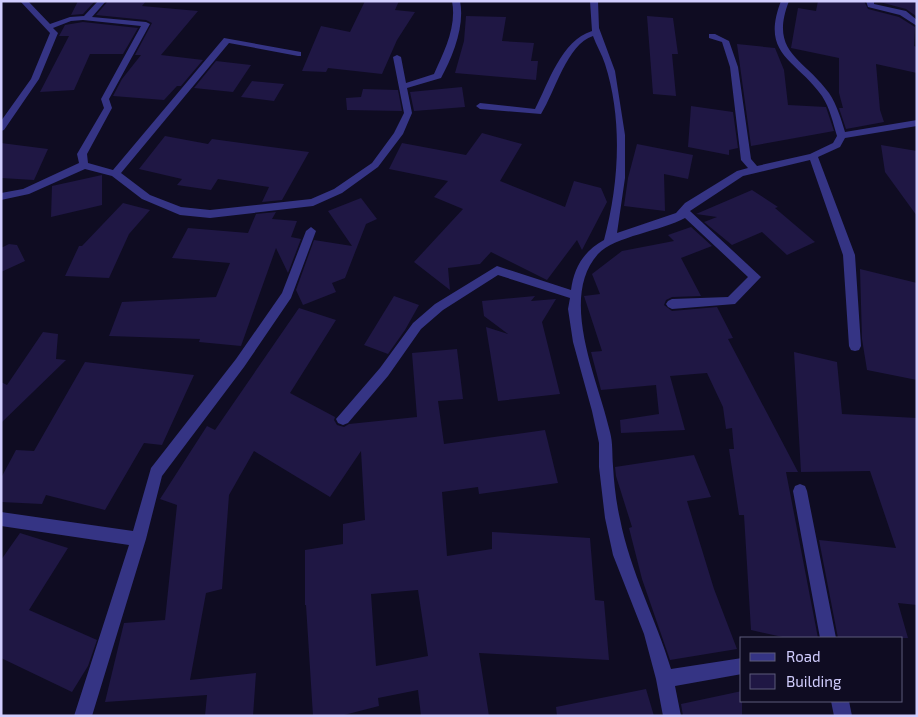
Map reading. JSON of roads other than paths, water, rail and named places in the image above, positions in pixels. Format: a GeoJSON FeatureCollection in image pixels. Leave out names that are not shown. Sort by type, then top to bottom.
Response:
{"type":"FeatureCollection","features":[{"type":"Feature","properties":{"kind":"street"},"geometry":{"type":"LineString","coordinates":[[1,128],[35,79],[54,34],[24,1]]}},
{"type":"Feature","properties":{"kind":"street"},"geometry":{"type":"LineString","coordinates":[[86,18],[102,1]]}},
{"type":"Feature","properties":{"kind":"street"},"geometry":{"type":"LineString","coordinates":[[403,87],[438,76],[446,57],[459,11],[456,1]]}},
{"type":"Feature","properties":{"kind":"street"},"geometry":{"type":"LineString","coordinates":[[594,1],[596,32],[608,57],[615,88],[623,156],[616,220],[608,242]]}},
{"type":"Feature","properties":{"kind":"street"},"geometry":{"type":"LineString","coordinates":[[785,1],[779,12],[776,35],[780,45],[825,94],[833,107],[833,114],[842,136]]}},
{"type":"Feature","properties":{"kind":"street"},"geometry":{"type":"LineString","coordinates":[[870,1],[871,5],[903,13],[917,24]]}},
{"type":"Feature","properties":{"kind":"street"},"geometry":{"type":"LineString","coordinates":[[48,27],[70,19],[86,18],[146,24],[105,99],[108,108],[82,154],[84,165]]}},
{"type":"Feature","properties":{"kind":"street"},"geometry":{"type":"LineString","coordinates":[[480,106],[538,112],[569,52],[584,36],[596,32]]}},
{"type":"Feature","properties":{"kind":"street"},"geometry":{"type":"LineString","coordinates":[[712,36],[725,41],[734,67],[746,160],[755,169]]}},
{"type":"Feature","properties":{"kind":"street"},"geometry":{"type":"LineString","coordinates":[[115,174],[227,40],[298,54]]}},
{"type":"Feature","properties":{"kind":"street"},"geometry":{"type":"LineString","coordinates":[[1,197],[25,192],[84,165],[115,174],[146,196],[180,211],[210,214],[313,202],[338,191],[375,165],[398,134],[408,113],[397,57]]}},
{"type":"Feature","properties":{"kind":"street"},"geometry":{"type":"LineString","coordinates":[[842,136],[917,123]]}},
{"type":"Feature","properties":{"kind":"street"},"geometry":{"type":"LineString","coordinates":[[672,716],[665,679],[640,600],[621,555],[614,528],[606,466],[606,443],[599,411],[579,342],[574,309],[579,273],[595,250],[624,234],[680,216],[684,211],[724,182],[740,173],[813,156],[837,145],[842,136]]}},
{"type":"Feature","properties":{"kind":"street"},"geometry":{"type":"LineString","coordinates":[[813,156],[849,255],[855,346]]}},
{"type":"Feature","properties":{"kind":"street"},"geometry":{"type":"LineString","coordinates":[[672,304],[730,301],[754,277],[684,211]]}},
{"type":"Feature","properties":{"kind":"street"},"geometry":{"type":"LineString","coordinates":[[83,716],[138,539],[156,473],[240,363],[288,295],[311,231]]}},
{"type":"Feature","properties":{"kind":"street"},"geometry":{"type":"LineString","coordinates":[[344,418],[384,372],[417,326],[439,307],[497,270],[576,296]]}},
{"type":"Feature","properties":{"kind":"street"},"geometry":{"type":"LineString","coordinates":[[800,491],[828,637]]}},
{"type":"Feature","properties":{"kind":"street"},"geometry":{"type":"LineString","coordinates":[[1,519],[138,539]]}},
{"type":"Feature","properties":{"kind":"street"},"geometry":{"type":"LineString","coordinates":[[665,679],[740,666]]}},
{"type":"Feature","properties":{"kind":"street"},"geometry":{"type":"LineString","coordinates":[[840,702],[843,716]]}}]}
